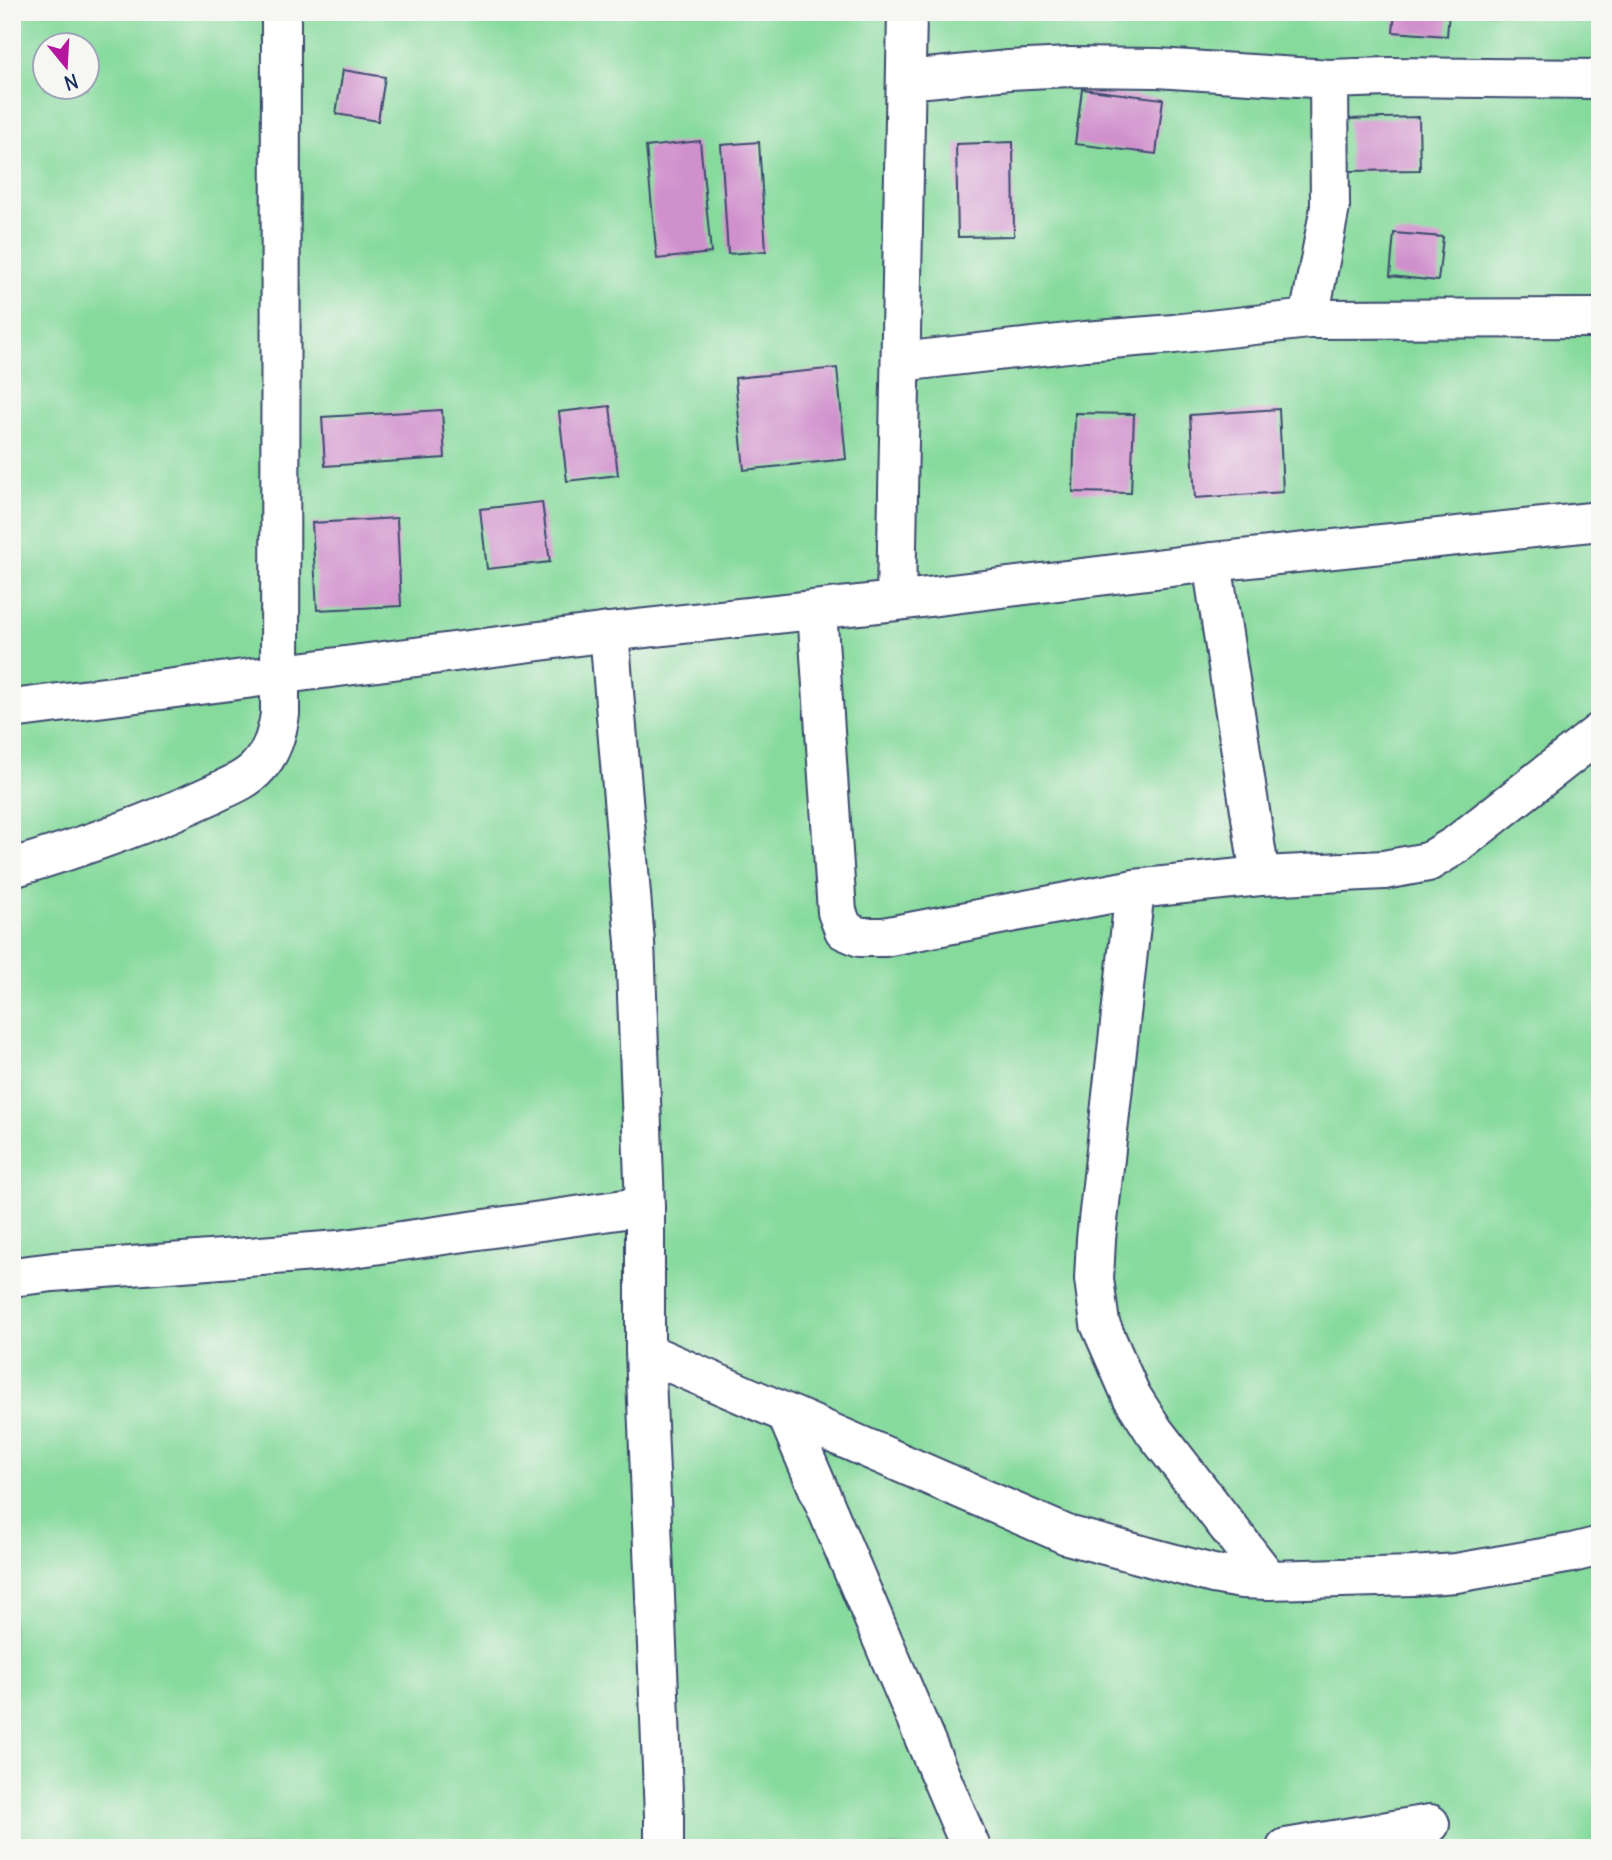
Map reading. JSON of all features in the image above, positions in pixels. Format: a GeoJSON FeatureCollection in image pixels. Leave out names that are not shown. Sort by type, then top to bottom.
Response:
{"type":"FeatureCollection","features":[{"type":"Feature","properties":{"kind":"street"},"geometry":{"type":"LineString","coordinates":[[12,868],[68,851],[191,804],[241,781],[257,769],[268,755],[276,737],[281,714],[281,12]]}},
{"type":"Feature","properties":{"kind":"street"},"geometry":{"type":"LineString","coordinates":[[896,601],[906,12]]}},
{"type":"Feature","properties":{"kind":"street"},"geometry":{"type":"LineString","coordinates":[[906,80],[1009,69],[1070,66],[1157,68],[1329,79],[1600,79]]}},
{"type":"Feature","properties":{"kind":"street"},"geometry":{"type":"LineString","coordinates":[[1309,319],[1330,207],[1329,79]]}},
{"type":"Feature","properties":{"kind":"street"},"geometry":{"type":"LineString","coordinates":[[901,362],[1309,319],[1600,318]]}},
{"type":"Feature","properties":{"kind":"street"},"geometry":{"type":"LineString","coordinates":[[12,709],[609,632],[896,601],[1212,562],[1600,521]]}},
{"type":"Feature","properties":{"kind":"street"},"geometry":{"type":"LineString","coordinates":[[1212,562],[1260,876]]}},
{"type":"Feature","properties":{"kind":"street"},"geometry":{"type":"LineString","coordinates":[[817,610],[837,912],[844,930],[860,937],[884,937],[1135,889],[1260,876],[1384,870],[1428,862],[1456,845],[1600,732]]}},
{"type":"Feature","properties":{"kind":"street"},"geometry":{"type":"LineString","coordinates":[[609,632],[635,942],[645,1206],[645,1352],[664,1848]]}},
{"type":"Feature","properties":{"kind":"street"},"geometry":{"type":"LineString","coordinates":[[1135,889],[1096,1239],[1094,1279],[1100,1324],[1132,1395],[1154,1431],[1269,1580]]}},
{"type":"Feature","properties":{"kind":"street"},"geometry":{"type":"LineString","coordinates":[[12,1277],[339,1250],[645,1206]]}},
{"type":"Feature","properties":{"kind":"street"},"geometry":{"type":"LineString","coordinates":[[645,1352],[1067,1535],[1213,1574],[1269,1580],[1413,1577],[1456,1573],[1600,1546]]}},
{"type":"Feature","properties":{"kind":"street"},"geometry":{"type":"LineString","coordinates":[[786,1413],[971,1848]]}},
{"type":"Feature","properties":{"kind":"street"},"geometry":{"type":"LineString","coordinates":[[1286,1848],[1430,1824]]}},
{"type":"Feature","properties":{"kind":"green space"},"geometry":{"type":"Polygon","coordinates":[[[12,12],[1600,12],[1600,1848],[12,1848],[12,12]]]}},
{"type":"Feature","properties":{"kind":"building"},"geometry":{"type":"Polygon","coordinates":[[[1003,12],[1069,12],[1069,17],[1003,18],[1003,12]]]}},
{"type":"Feature","properties":{"kind":"building"},"geometry":{"type":"Polygon","coordinates":[[[1395,12],[1449,12],[1447,36],[1393,32],[1395,12]]]}},
{"type":"Feature","properties":{"kind":"building"},"geometry":{"type":"Polygon","coordinates":[[[343,70],[385,77],[378,121],[336,114],[343,70]]]}},
{"type":"Feature","properties":{"kind":"building"},"geometry":{"type":"Polygon","coordinates":[[[1082,89],[1163,99],[1156,154],[1075,144],[1082,89]]]}},
{"type":"Feature","properties":{"kind":"building"},"geometry":{"type":"Polygon","coordinates":[[[1419,117],[1420,170],[1349,171],[1348,119],[1419,117]]]}},
{"type":"Feature","properties":{"kind":"building"},"geometry":{"type":"Polygon","coordinates":[[[700,141],[711,253],[657,259],[646,147],[700,141]]]}},
{"type":"Feature","properties":{"kind":"building"},"geometry":{"type":"Polygon","coordinates":[[[759,142],[766,251],[728,254],[721,145],[759,142]]]}},
{"type":"Feature","properties":{"kind":"building"},"geometry":{"type":"Polygon","coordinates":[[[1013,142],[1014,236],[958,237],[956,144],[1013,142]]]}},
{"type":"Feature","properties":{"kind":"building"},"geometry":{"type":"Polygon","coordinates":[[[1394,233],[1443,237],[1438,281],[1390,276],[1394,233]]]}},
{"type":"Feature","properties":{"kind":"building"},"geometry":{"type":"Polygon","coordinates":[[[837,368],[846,459],[744,470],[735,378],[837,368]]]}},
{"type":"Feature","properties":{"kind":"building"},"geometry":{"type":"Polygon","coordinates":[[[610,406],[618,475],[567,481],[559,412],[610,406]]]}},
{"type":"Feature","properties":{"kind":"building"},"geometry":{"type":"Polygon","coordinates":[[[1279,409],[1283,492],[1195,498],[1190,415],[1279,409]]]}},
{"type":"Feature","properties":{"kind":"building"},"geometry":{"type":"Polygon","coordinates":[[[442,410],[445,458],[325,466],[322,417],[442,410]]]}},
{"type":"Feature","properties":{"kind":"building"},"geometry":{"type":"Polygon","coordinates":[[[1075,413],[1134,414],[1131,493],[1073,492],[1075,413]]]}},
{"type":"Feature","properties":{"kind":"building"},"geometry":{"type":"Polygon","coordinates":[[[542,502],[550,562],[487,569],[480,509],[542,502]]]}},
{"type":"Feature","properties":{"kind":"building"},"geometry":{"type":"Polygon","coordinates":[[[397,518],[401,606],[317,610],[312,523],[397,518]]]}}]}
